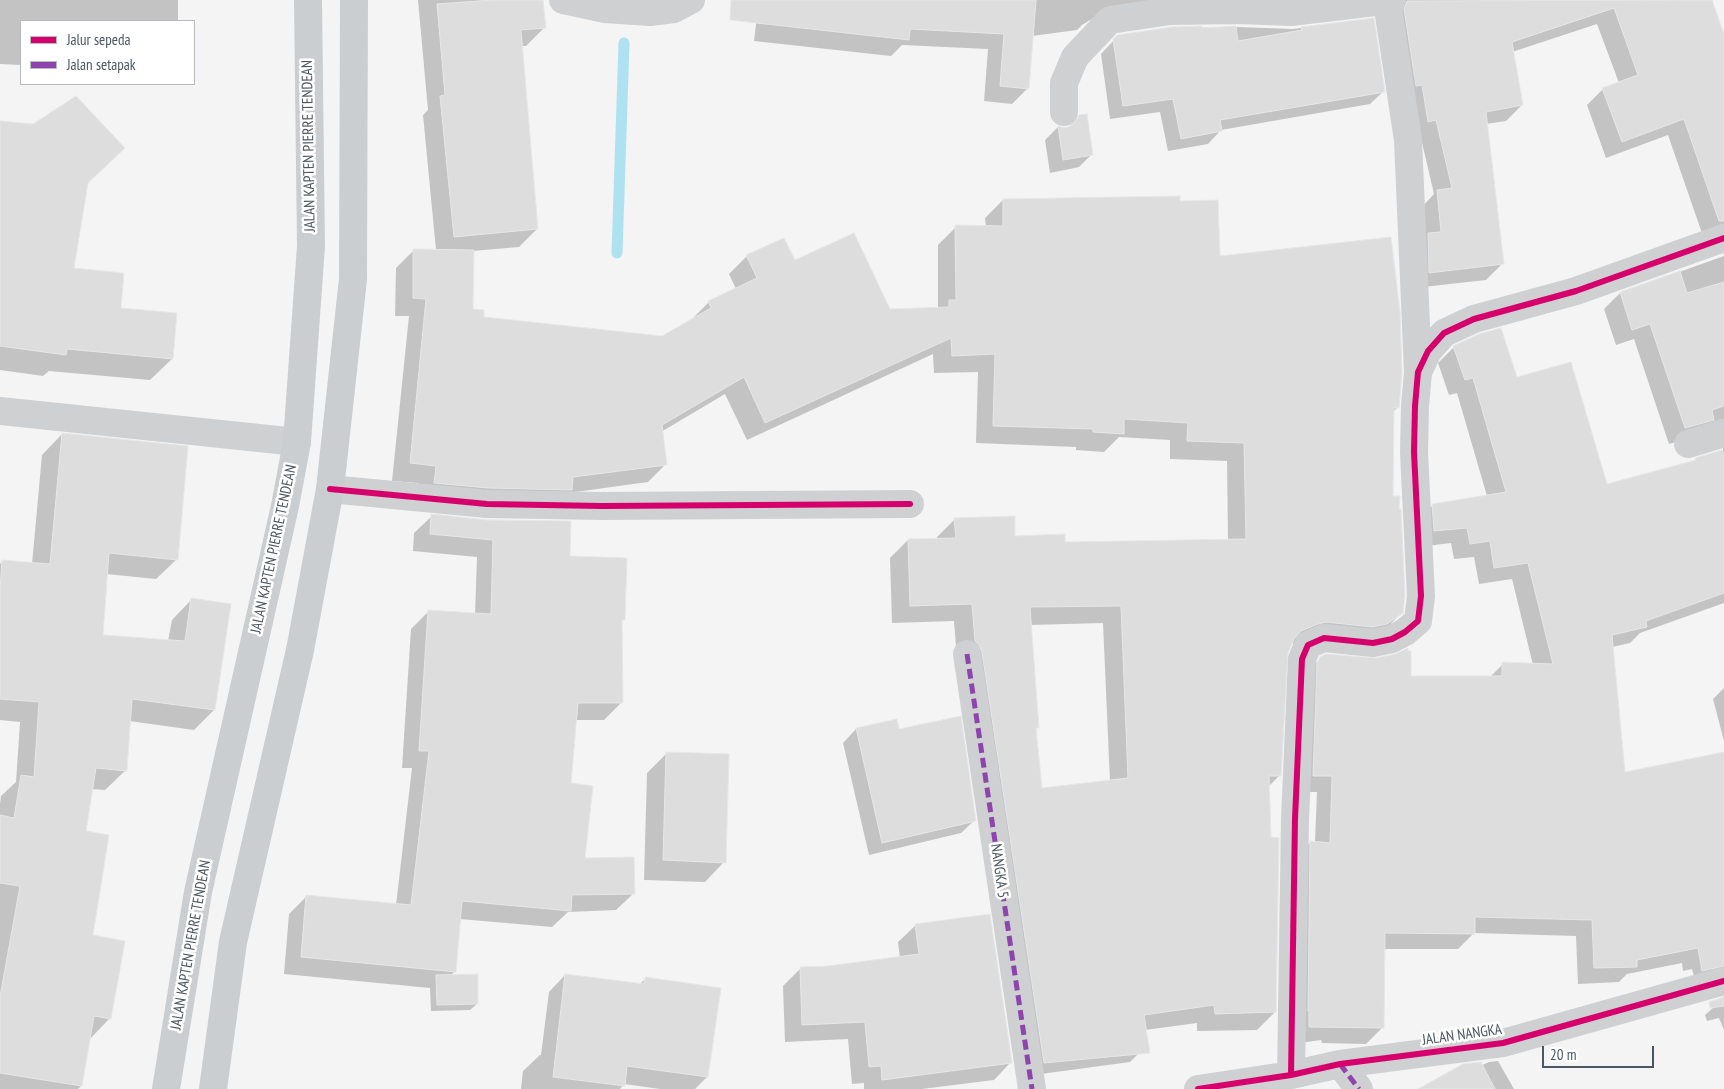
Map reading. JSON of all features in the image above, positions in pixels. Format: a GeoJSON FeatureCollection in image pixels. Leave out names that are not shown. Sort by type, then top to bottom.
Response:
{"type":"FeatureCollection","features":[{"type":"Feature","properties":{"kind":"main road","name":"JALAN KAPTEN PIERRE TENDEAN"},"geometry":{"type":"LineString","coordinates":[[166,1089],[198,892],[285,506],[297,442],[311,246],[308,0]]}},
{"type":"Feature","properties":{"kind":"main road"},"geometry":{"type":"LineString","coordinates":[[213,1089],[233,942],[300,650],[330,489],[353,279],[354,0]]}},
{"type":"Feature","properties":{"kind":"street"},"geometry":{"type":"LineString","coordinates":[[563,0],[605,9],[650,12],[674,9],[690,0]]}},
{"type":"Feature","properties":{"kind":"street"},"geometry":{"type":"LineString","coordinates":[[1064,112],[1064,83],[1076,57],[1110,20],[1170,11],[1238,10],[1291,12],[1389,1],[1408,140],[1418,372],[1414,452],[1421,596],[1418,621],[1405,632],[1392,639],[1373,643],[1324,638],[1308,646],[1302,659],[1295,820],[1291,1075]]}},
{"type":"Feature","properties":{"kind":"street"},"geometry":{"type":"LineString","coordinates":[[1418,372],[1428,351],[1444,333],[1474,319],[1576,291],[1724,238]]}},
{"type":"Feature","properties":{"kind":"street"},"geometry":{"type":"LineString","coordinates":[[0,411],[297,442]]}},
{"type":"Feature","properties":{"kind":"street"},"geometry":{"type":"LineString","coordinates":[[1688,444],[1724,433]]}},
{"type":"Feature","properties":{"kind":"street"},"geometry":{"type":"LineString","coordinates":[[330,489],[497,505],[910,504]]}},
{"type":"Feature","properties":{"kind":"street","name":"NANGKA 5"},"geometry":{"type":"LineString","coordinates":[[967,654],[1032,1089]]}},
{"type":"Feature","properties":{"kind":"street","name":"JALAN NANGKA"},"geometry":{"type":"LineString","coordinates":[[1198,1089],[1291,1075],[1340,1064],[1503,1043],[1724,981]]}},
{"type":"Feature","properties":{"kind":"street"},"geometry":{"type":"LineString","coordinates":[[1340,1064],[1359,1089]]}},
{"type":"Feature","properties":{"kind":"building"},"geometry":{"type":"Polygon","coordinates":[[[491,0],[543,0],[546,28],[521,30],[538,229],[454,237],[440,96],[445,95],[437,4],[491,0]]]}},
{"type":"Feature","properties":{"kind":"building"},"geometry":{"type":"Polygon","coordinates":[[[731,0],[1036,0],[1029,89],[1000,86],[1004,34],[910,29],[909,40],[730,20],[731,0]]]}},
{"type":"Feature","properties":{"kind":"building"},"geometry":{"type":"Polygon","coordinates":[[[1712,0],[1724,34],[1724,221],[1719,221],[1684,119],[1622,142],[1602,88],[1638,75],[1614,8],[1512,42],[1523,105],[1486,112],[1504,264],[1429,273],[1428,233],[1441,232],[1437,190],[1452,188],[1436,120],[1428,122],[1422,85],[1416,86],[1404,9],[1407,1],[1712,0]]]}},
{"type":"Feature","properties":{"kind":"building"},"geometry":{"type":"Polygon","coordinates":[[[1374,18],[1385,92],[1220,120],[1222,131],[1181,139],[1173,99],[1123,106],[1113,39],[1118,35],[1171,27],[1236,26],[1238,41],[1302,30],[1301,27],[1374,18]]]}},
{"type":"Feature","properties":{"kind":"building"},"geometry":{"type":"Polygon","coordinates":[[[76,96],[125,148],[88,183],[74,268],[124,273],[121,308],[177,313],[173,359],[67,349],[66,355],[0,346],[0,121],[33,124],[76,96]]]}},
{"type":"Feature","properties":{"kind":"building"},"geometry":{"type":"Polygon","coordinates":[[[1087,114],[1093,155],[1063,160],[1058,126],[1064,128],[1071,126],[1079,115],[1087,114]]]}},
{"type":"Feature","properties":{"kind":"building"},"geometry":{"type":"Polygon","coordinates":[[[1180,196],[1180,201],[1218,200],[1220,256],[1391,237],[1400,312],[1402,372],[1399,408],[1394,408],[1393,496],[1400,496],[1399,509],[1401,509],[1405,595],[1403,613],[1387,624],[1372,627],[1326,622],[1318,624],[1301,631],[1294,639],[1288,653],[1281,776],[1269,776],[1271,837],[1279,838],[1276,1012],[1215,1014],[1214,1005],[1144,1015],[1150,1053],[1044,1063],[982,652],[975,641],[972,604],[910,606],[908,539],[956,538],[954,518],[1015,516],[1015,536],[1065,534],[1065,542],[1246,539],[1244,443],[1187,441],[1188,423],[1124,419],[1124,434],[1093,432],[1093,429],[993,426],[995,354],[952,356],[951,338],[765,423],[744,377],[662,425],[667,465],[573,477],[572,490],[488,488],[434,483],[436,466],[410,463],[426,299],[413,298],[413,249],[474,250],[473,309],[484,310],[484,317],[662,336],[711,308],[708,301],[757,278],[746,255],[784,238],[795,260],[854,233],[890,309],[949,307],[949,300],[956,300],[955,225],[1003,226],[1003,199],[1180,196]],[[1121,606],[1030,607],[1039,728],[1036,728],[1042,788],[1128,778],[1121,606]]]}},
{"type":"Feature","properties":{"kind":"building"},"geometry":{"type":"Polygon","coordinates":[[[1680,271],[1687,293],[1724,282],[1724,406],[1712,410],[1714,420],[1685,428],[1650,324],[1632,330],[1620,292],[1680,271]]]}},
{"type":"Feature","properties":{"kind":"building"},"geometry":{"type":"Polygon","coordinates":[[[1501,328],[1517,377],[1571,362],[1607,484],[1696,460],[1695,458],[1722,450],[1724,453],[1724,593],[1646,621],[1647,627],[1612,635],[1625,772],[1724,752],[1724,966],[1702,971],[1698,948],[1637,960],[1637,967],[1594,968],[1592,920],[1475,917],[1475,934],[1385,933],[1384,1028],[1309,1027],[1310,841],[1330,843],[1332,776],[1313,776],[1317,663],[1320,657],[1326,654],[1376,658],[1395,654],[1408,648],[1408,651],[1411,651],[1411,676],[1502,676],[1502,662],[1553,664],[1528,563],[1494,568],[1490,541],[1470,544],[1467,528],[1434,531],[1432,504],[1506,492],[1473,378],[1465,380],[1453,346],[1479,334],[1501,328]]]}},
{"type":"Feature","properties":{"kind":"building"},"geometry":{"type":"Polygon","coordinates":[[[62,433],[188,446],[178,560],[109,553],[103,635],[185,641],[191,598],[231,604],[215,710],[132,699],[127,771],[96,768],[86,831],[109,835],[93,935],[125,941],[111,1019],[94,1016],[82,1086],[0,1073],[0,997],[20,886],[0,883],[0,815],[14,818],[21,775],[34,777],[39,702],[0,699],[0,590],[2,560],[50,564],[62,433]]]}},
{"type":"Feature","properties":{"kind":"building"},"geometry":{"type":"Polygon","coordinates":[[[431,514],[487,520],[571,521],[570,556],[627,558],[625,620],[622,620],[623,703],[578,703],[571,783],[593,786],[585,858],[634,857],[635,894],[572,895],[571,911],[462,901],[456,972],[301,957],[306,895],[411,905],[429,751],[419,751],[428,610],[491,614],[493,540],[430,534],[431,514]]]}},
{"type":"Feature","properties":{"kind":"building"},"geometry":{"type":"Polygon","coordinates":[[[961,716],[976,821],[882,843],[856,728],[897,719],[899,729],[961,716]]]}},
{"type":"Feature","properties":{"kind":"building"},"geometry":{"type":"Polygon","coordinates":[[[666,752],[729,754],[726,863],[663,860],[666,752]]]}},
{"type":"Feature","properties":{"kind":"building"},"geometry":{"type":"Polygon","coordinates":[[[990,914],[1012,1063],[882,1080],[881,1066],[869,1067],[865,1022],[802,1025],[800,967],[828,966],[919,954],[915,924],[990,914]]]}},
{"type":"Feature","properties":{"kind":"building"},"geometry":{"type":"Polygon","coordinates":[[[478,974],[478,1004],[437,1005],[436,975],[478,974]]]}},
{"type":"Feature","properties":{"kind":"building"},"geometry":{"type":"Polygon","coordinates":[[[565,974],[644,984],[645,977],[721,988],[708,1077],[627,1066],[625,1086],[553,1077],[565,974]]]}},
{"type":"Feature","properties":{"kind":"building"},"geometry":{"type":"Polygon","coordinates":[[[1724,997],[1724,1006],[1710,1008],[1709,1002],[1724,997]]]}},
{"type":"Feature","properties":{"kind":"building"},"geometry":{"type":"Polygon","coordinates":[[[1481,1062],[1495,1089],[1418,1089],[1463,1064],[1481,1062]]]}},
{"type":"Feature","properties":{"kind":"waterway"},"geometry":{"type":"LineString","coordinates":[[617,253],[624,43]]}},
{"type":"Feature","properties":{"kind":"marked path"},"geometry":{"type":"LineString","coordinates":[[967,654],[1032,1089]]}},
{"type":"Feature","properties":{"kind":"marked path"},"geometry":{"type":"LineString","coordinates":[[1340,1064],[1359,1089]]}},
{"type":"Feature","properties":{"kind":"cycle path"},"geometry":{"type":"LineString","coordinates":[[1291,1075],[1295,819],[1302,659],[1308,645],[1324,638],[1373,643],[1392,639],[1405,632],[1418,621],[1421,596],[1414,452],[1415,406],[1418,372],[1428,351],[1444,333],[1474,319],[1576,291],[1724,238]]}},
{"type":"Feature","properties":{"kind":"cycle path"},"geometry":{"type":"LineString","coordinates":[[330,489],[487,504],[602,506],[910,504]]}},
{"type":"Feature","properties":{"kind":"cycle path"},"geometry":{"type":"LineString","coordinates":[[1198,1089],[1291,1075],[1340,1064],[1503,1043],[1724,981]]}}]}
